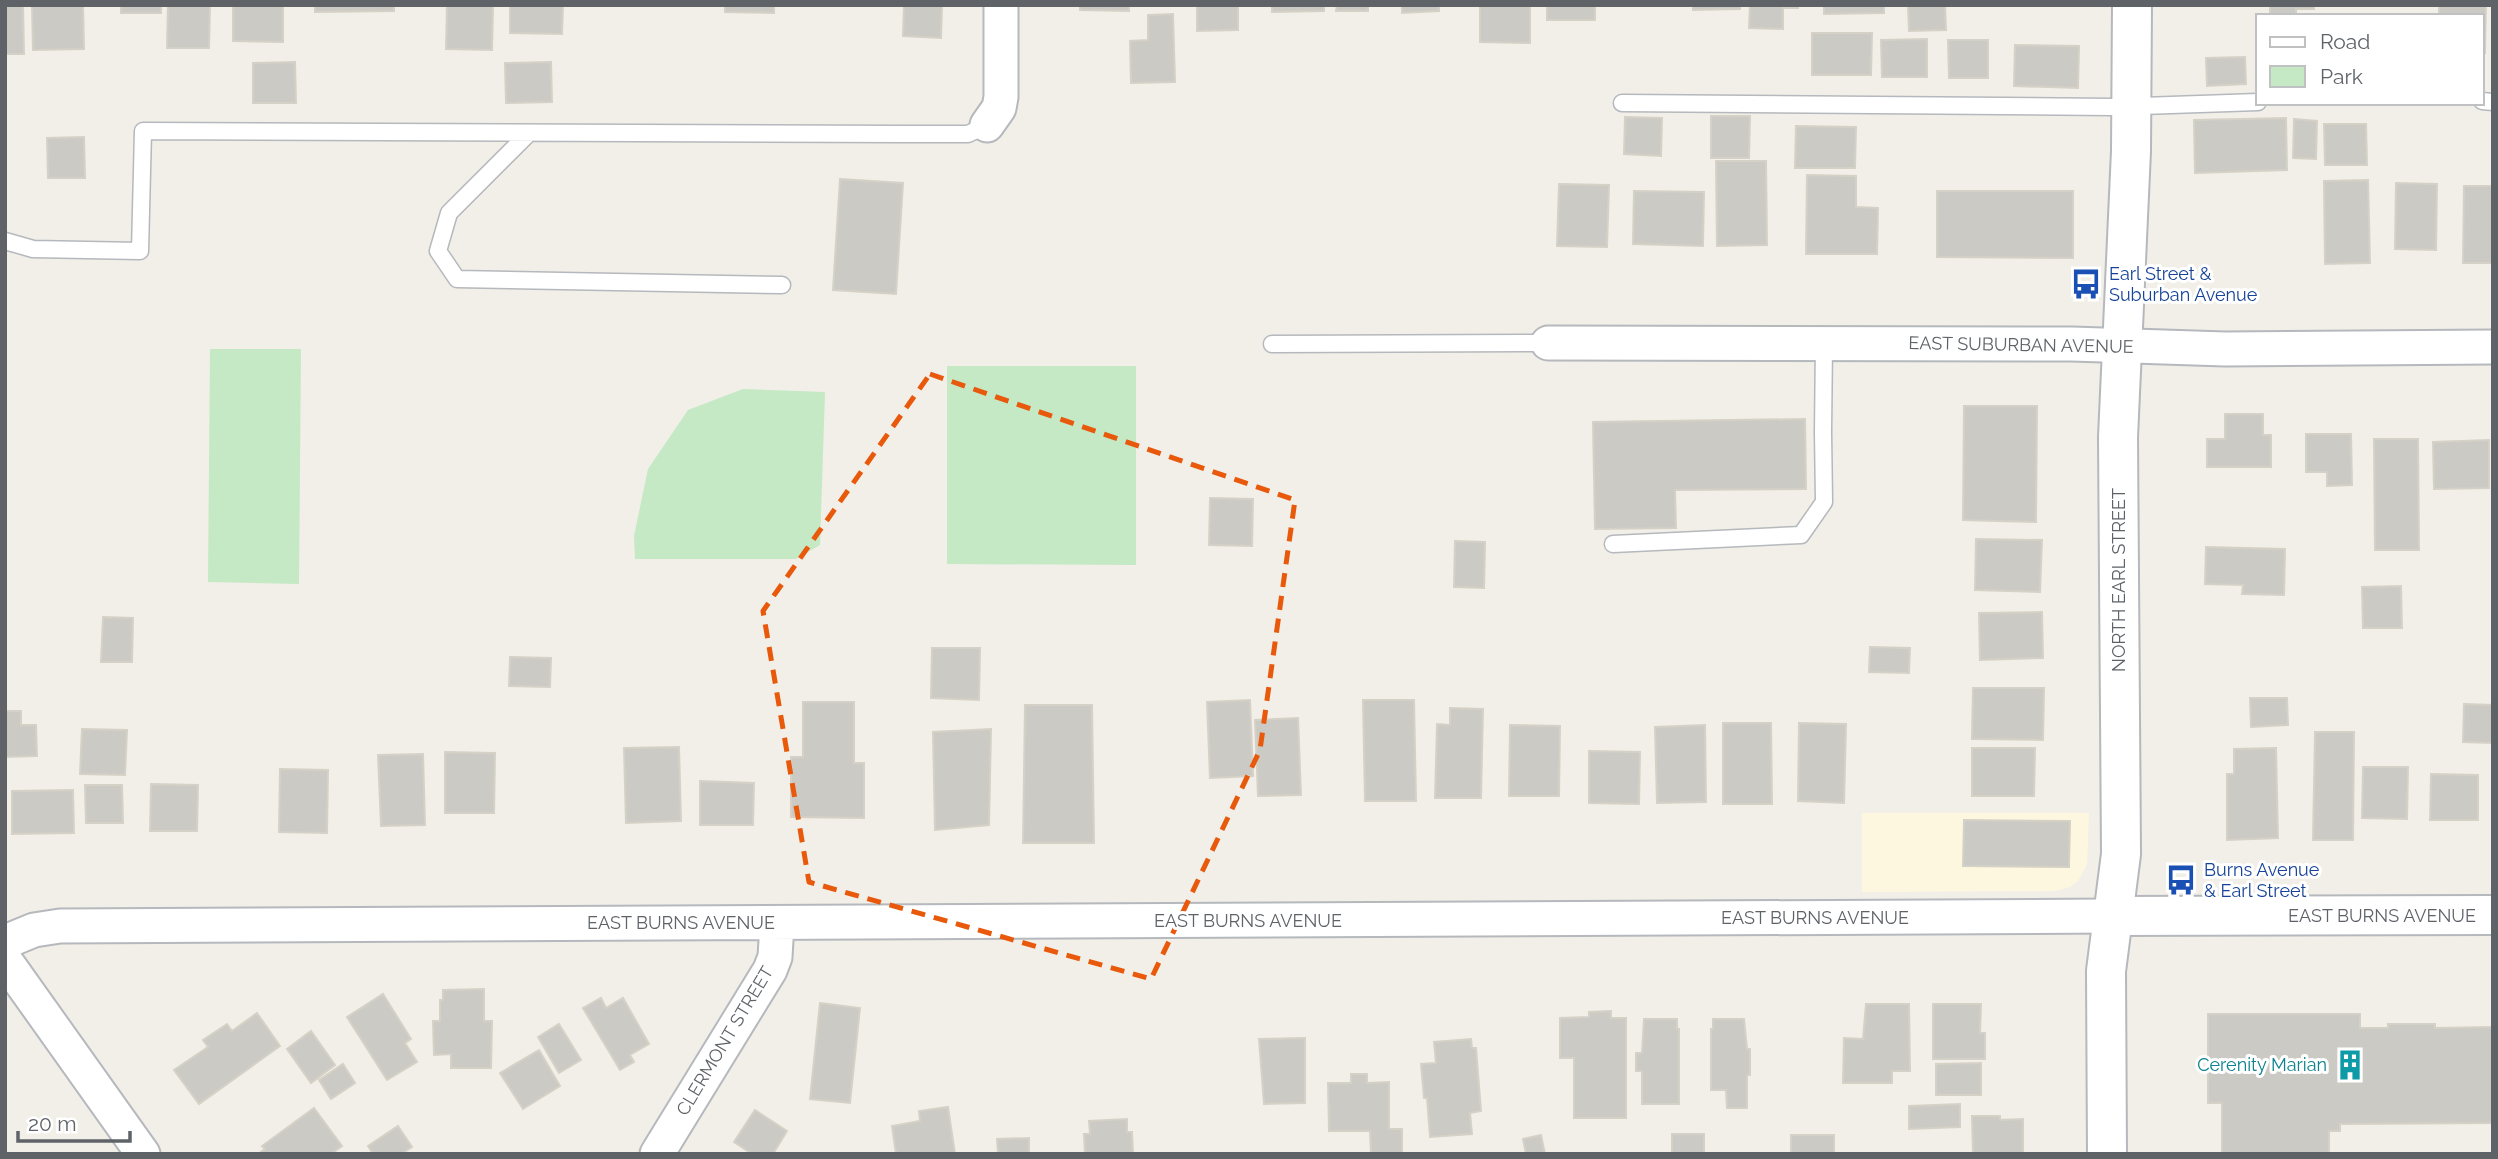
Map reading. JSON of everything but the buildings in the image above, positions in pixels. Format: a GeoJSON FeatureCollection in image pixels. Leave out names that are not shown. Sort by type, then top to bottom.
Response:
{"type":"FeatureCollection","features":[{"type":"Feature","properties":{"kind":"street"},"geometry":{"type":"LineString","coordinates":[[987,125],[999,108],[1001,97],[1001,5]]}},
{"type":"Feature","properties":{"kind":"street","name":"NORTH EARL STREET"},"geometry":{"type":"LineString","coordinates":[[2107,1154],[2106,971],[2120,854],[2118,437],[2132,106],[2132,5]]}},
{"type":"Feature","properties":{"kind":"street","name":"EAST SUBURBAN AVENUE"},"geometry":{"type":"LineString","coordinates":[[1548,343],[1824,343],[2225,349],[2493,347]]}},
{"type":"Feature","properties":{"kind":"street","name":"EAST BURNS AVENUE"},"geometry":{"type":"LineString","coordinates":[[5,942],[34,930],[61,926],[2493,915]]}},
{"type":"Feature","properties":{"kind":"street","name":"CLERMONT STREET"},"geometry":{"type":"LineString","coordinates":[[657,1154],[770,970],[775,957],[777,923]]}},
{"type":"Feature","properties":{"kind":"street"},"geometry":{"type":"LineString","coordinates":[[5,960],[143,1154]]}},
{"type":"Feature","properties":{"kind":"lane"},"geometry":{"type":"LineString","coordinates":[[1622,103],[2132,106],[2256,102]]}},
{"type":"Feature","properties":{"kind":"lane"},"geometry":{"type":"LineString","coordinates":[[5,241],[33,249],[140,251],[143,131],[968,134],[987,125]]}},
{"type":"Feature","properties":{"kind":"lane"},"geometry":{"type":"LineString","coordinates":[[529,133],[449,212],[438,251],[457,279],[782,285]]}},
{"type":"Feature","properties":{"kind":"lane"},"geometry":{"type":"LineString","coordinates":[[1272,344],[1548,343]]}},
{"type":"Feature","properties":{"kind":"lane"},"geometry":{"type":"LineString","coordinates":[[1613,544],[1801,536],[1824,502],[1824,343]]}},
{"type":"Feature","properties":{"kind":"highlighted area"},"geometry":{"type":"Polygon","coordinates":[[[930,374],[1295,500],[1260,750],[1151,979],[809,882],[763,611],[930,374]]]}},
{"type":"Feature","properties":{"kind":"shaded area"},"geometry":{"type":"Polygon","coordinates":[[[1862,813],[2089,813],[2087,864],[2078,881],[2070,887],[2055,891],[1862,892],[1862,813]]]}},
{"type":"Feature","properties":{"kind":"green space"},"geometry":{"type":"Polygon","coordinates":[[[210,349],[301,349],[299,584],[208,582],[210,349]]]}},
{"type":"Feature","properties":{"kind":"green space"},"geometry":{"type":"Polygon","coordinates":[[[947,366],[1136,366],[1136,565],[947,564],[947,366]]]}},
{"type":"Feature","properties":{"kind":"green space"},"geometry":{"type":"Polygon","coordinates":[[[743,389],[825,392],[820,545],[796,559],[635,559],[634,536],[648,469],[688,410],[743,389]]]}},
{"type":"Feature","properties":{"kind":"place","name":"Earl Street & Suburban Avenue"},"geometry":{"type":"Point","coordinates":[2086,284]}},
{"type":"Feature","properties":{"kind":"place","name":"Burns Avenue & Earl Street"},"geometry":{"type":"Point","coordinates":[2181,880]}},
{"type":"Feature","properties":{"kind":"place","name":"Cerenity Marian"},"geometry":{"type":"Point","coordinates":[2350,1065]}}]}
